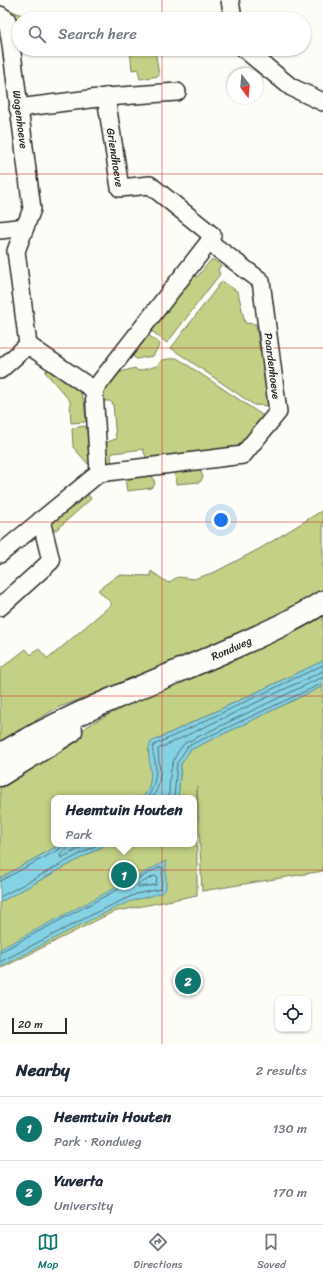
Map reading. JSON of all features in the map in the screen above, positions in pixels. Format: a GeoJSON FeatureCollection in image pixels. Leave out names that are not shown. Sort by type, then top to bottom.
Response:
{"type":"FeatureCollection","features":[{"type":"Feature","properties":{"kind":"main road","name":"Rondweg"},"geometry":{"type":"LineString","coordinates":[[0,755],[66,718],[136,690],[260,635],[323,602]]}},
{"type":"Feature","properties":{"kind":"main road","name":"Rondweg"},"geometry":{"type":"LineString","coordinates":[[0,775],[136,690]]}},
{"type":"Feature","properties":{"kind":"street"},"geometry":{"type":"LineString","coordinates":[[230,0],[232,12]]}},
{"type":"Feature","properties":{"kind":"street","name":"Wagenhoeve"},"geometry":{"type":"LineString","coordinates":[[0,15],[7,20],[32,209],[16,251],[28,345]]}},
{"type":"Feature","properties":{"kind":"street"},"geometry":{"type":"LineString","coordinates":[[253,56],[291,87],[323,102]]}},
{"type":"Feature","properties":{"kind":"street"},"geometry":{"type":"LineString","coordinates":[[18,108],[106,97],[177,92]]}},
{"type":"Feature","properties":{"kind":"street","name":"Griendhoeve"},"geometry":{"type":"LineString","coordinates":[[106,97],[120,188],[150,185]]}},
{"type":"Feature","properties":{"kind":"street","name":"Paardenhoeve"},"geometry":{"type":"LineString","coordinates":[[99,473],[242,455],[278,412],[261,281],[209,242],[212,235],[150,185]]}},
{"type":"Feature","properties":{"kind":"street"},"geometry":{"type":"LineString","coordinates":[[0,230],[25,227]]}},
{"type":"Feature","properties":{"kind":"street"},"geometry":{"type":"LineString","coordinates":[[0,554],[99,473],[94,390],[209,242]]}},
{"type":"Feature","properties":{"kind":"street"},"geometry":{"type":"LineString","coordinates":[[0,370],[28,345],[94,390]]}},
{"type":"Feature","properties":{"kind":"street"},"geometry":{"type":"LineString","coordinates":[[0,607],[51,561],[42,520]]}},
{"type":"Feature","properties":{"kind":"green space"},"geometry":{"type":"Polygon","coordinates":[[[131,56],[156,56],[159,76],[140,79],[138,69],[132,70],[131,56]]]}},
{"type":"Feature","properties":{"kind":"green space"},"geometry":{"type":"Polygon","coordinates":[[[211,260],[214,260],[221,265],[218,270],[220,274],[167,343],[149,329],[193,274],[197,277],[211,260]]]}},
{"type":"Feature","properties":{"kind":"green space"},"geometry":{"type":"Polygon","coordinates":[[[222,281],[238,292],[245,323],[256,324],[260,352],[264,352],[271,406],[254,405],[171,348],[222,281]]]}},
{"type":"Feature","properties":{"kind":"green space"},"geometry":{"type":"Polygon","coordinates":[[[146,333],[160,344],[153,356],[136,359],[130,353],[146,333]]]}},
{"type":"Feature","properties":{"kind":"green space"},"geometry":{"type":"Polygon","coordinates":[[[177,358],[265,417],[241,448],[189,453],[147,460],[143,449],[113,453],[111,455],[112,465],[107,465],[105,459],[105,443],[116,439],[113,404],[110,401],[101,401],[99,393],[113,374],[135,368],[138,371],[157,366],[162,360],[177,358]]]}},
{"type":"Feature","properties":{"kind":"green space"},"geometry":{"type":"Polygon","coordinates":[[[50,370],[80,392],[84,401],[85,422],[71,423],[70,401],[45,372],[50,370]]]}},
{"type":"Feature","properties":{"kind":"green space"},"geometry":{"type":"Polygon","coordinates":[[[85,426],[87,429],[90,461],[88,464],[73,447],[72,428],[85,426]]]}},
{"type":"Feature","properties":{"kind":"green space"},"geometry":{"type":"Polygon","coordinates":[[[200,469],[203,477],[200,482],[176,484],[175,473],[177,471],[200,469]]]}},
{"type":"Feature","properties":{"kind":"green space"},"geometry":{"type":"Polygon","coordinates":[[[152,474],[155,484],[152,488],[127,491],[125,478],[152,474]]]}},
{"type":"Feature","properties":{"kind":"green space"},"geometry":{"type":"Polygon","coordinates":[[[86,491],[91,499],[56,530],[50,528],[50,524],[86,491]]]}},
{"type":"Feature","properties":{"kind":"green space"},"geometry":{"type":"Polygon","coordinates":[[[323,510],[323,591],[265,623],[148,674],[57,708],[0,741],[0,669],[26,649],[31,655],[38,648],[48,659],[112,604],[98,590],[118,575],[151,576],[151,571],[168,583],[178,577],[194,579],[215,572],[261,548],[323,510]]]}},
{"type":"Feature","properties":{"kind":"green space"},"geometry":{"type":"Polygon","coordinates":[[[323,609],[323,661],[157,739],[148,750],[151,775],[149,787],[144,795],[51,795],[51,847],[56,847],[0,878],[0,781],[96,721],[323,609]]]}},
{"type":"Feature","properties":{"kind":"green space"},"geometry":{"type":"Polygon","coordinates":[[[323,686],[323,871],[202,891],[197,786],[197,795],[178,795],[181,764],[190,750],[323,686]]]}},
{"type":"Feature","properties":{"kind":"green space"},"geometry":{"type":"Polygon","coordinates":[[[101,847],[197,847],[197,895],[113,912],[0,969],[0,902],[101,847]]]}},
{"type":"Feature","properties":{"kind":"water"},"geometry":{"type":"Polygon","coordinates":[[[323,661],[323,686],[190,750],[181,764],[178,795],[144,795],[150,783],[151,776],[149,748],[151,742],[323,661]]]}},
{"type":"Feature","properties":{"kind":"water"},"geometry":{"type":"Polygon","coordinates":[[[56,847],[101,847],[0,902],[0,878],[56,847]]]}},
{"type":"Feature","properties":{"kind":"water"},"geometry":{"type":"Polygon","coordinates":[[[166,861],[166,889],[164,891],[113,909],[0,967],[0,949],[166,861]]]}},
{"type":"Feature","properties":{"kind":"place","name":"Heemtuin Houten"},"geometry":{"type":"Point","coordinates":[124,875]}},
{"type":"Feature","properties":{"kind":"place","name":"Yuverta"},"geometry":{"type":"Point","coordinates":[188,981]}}]}
